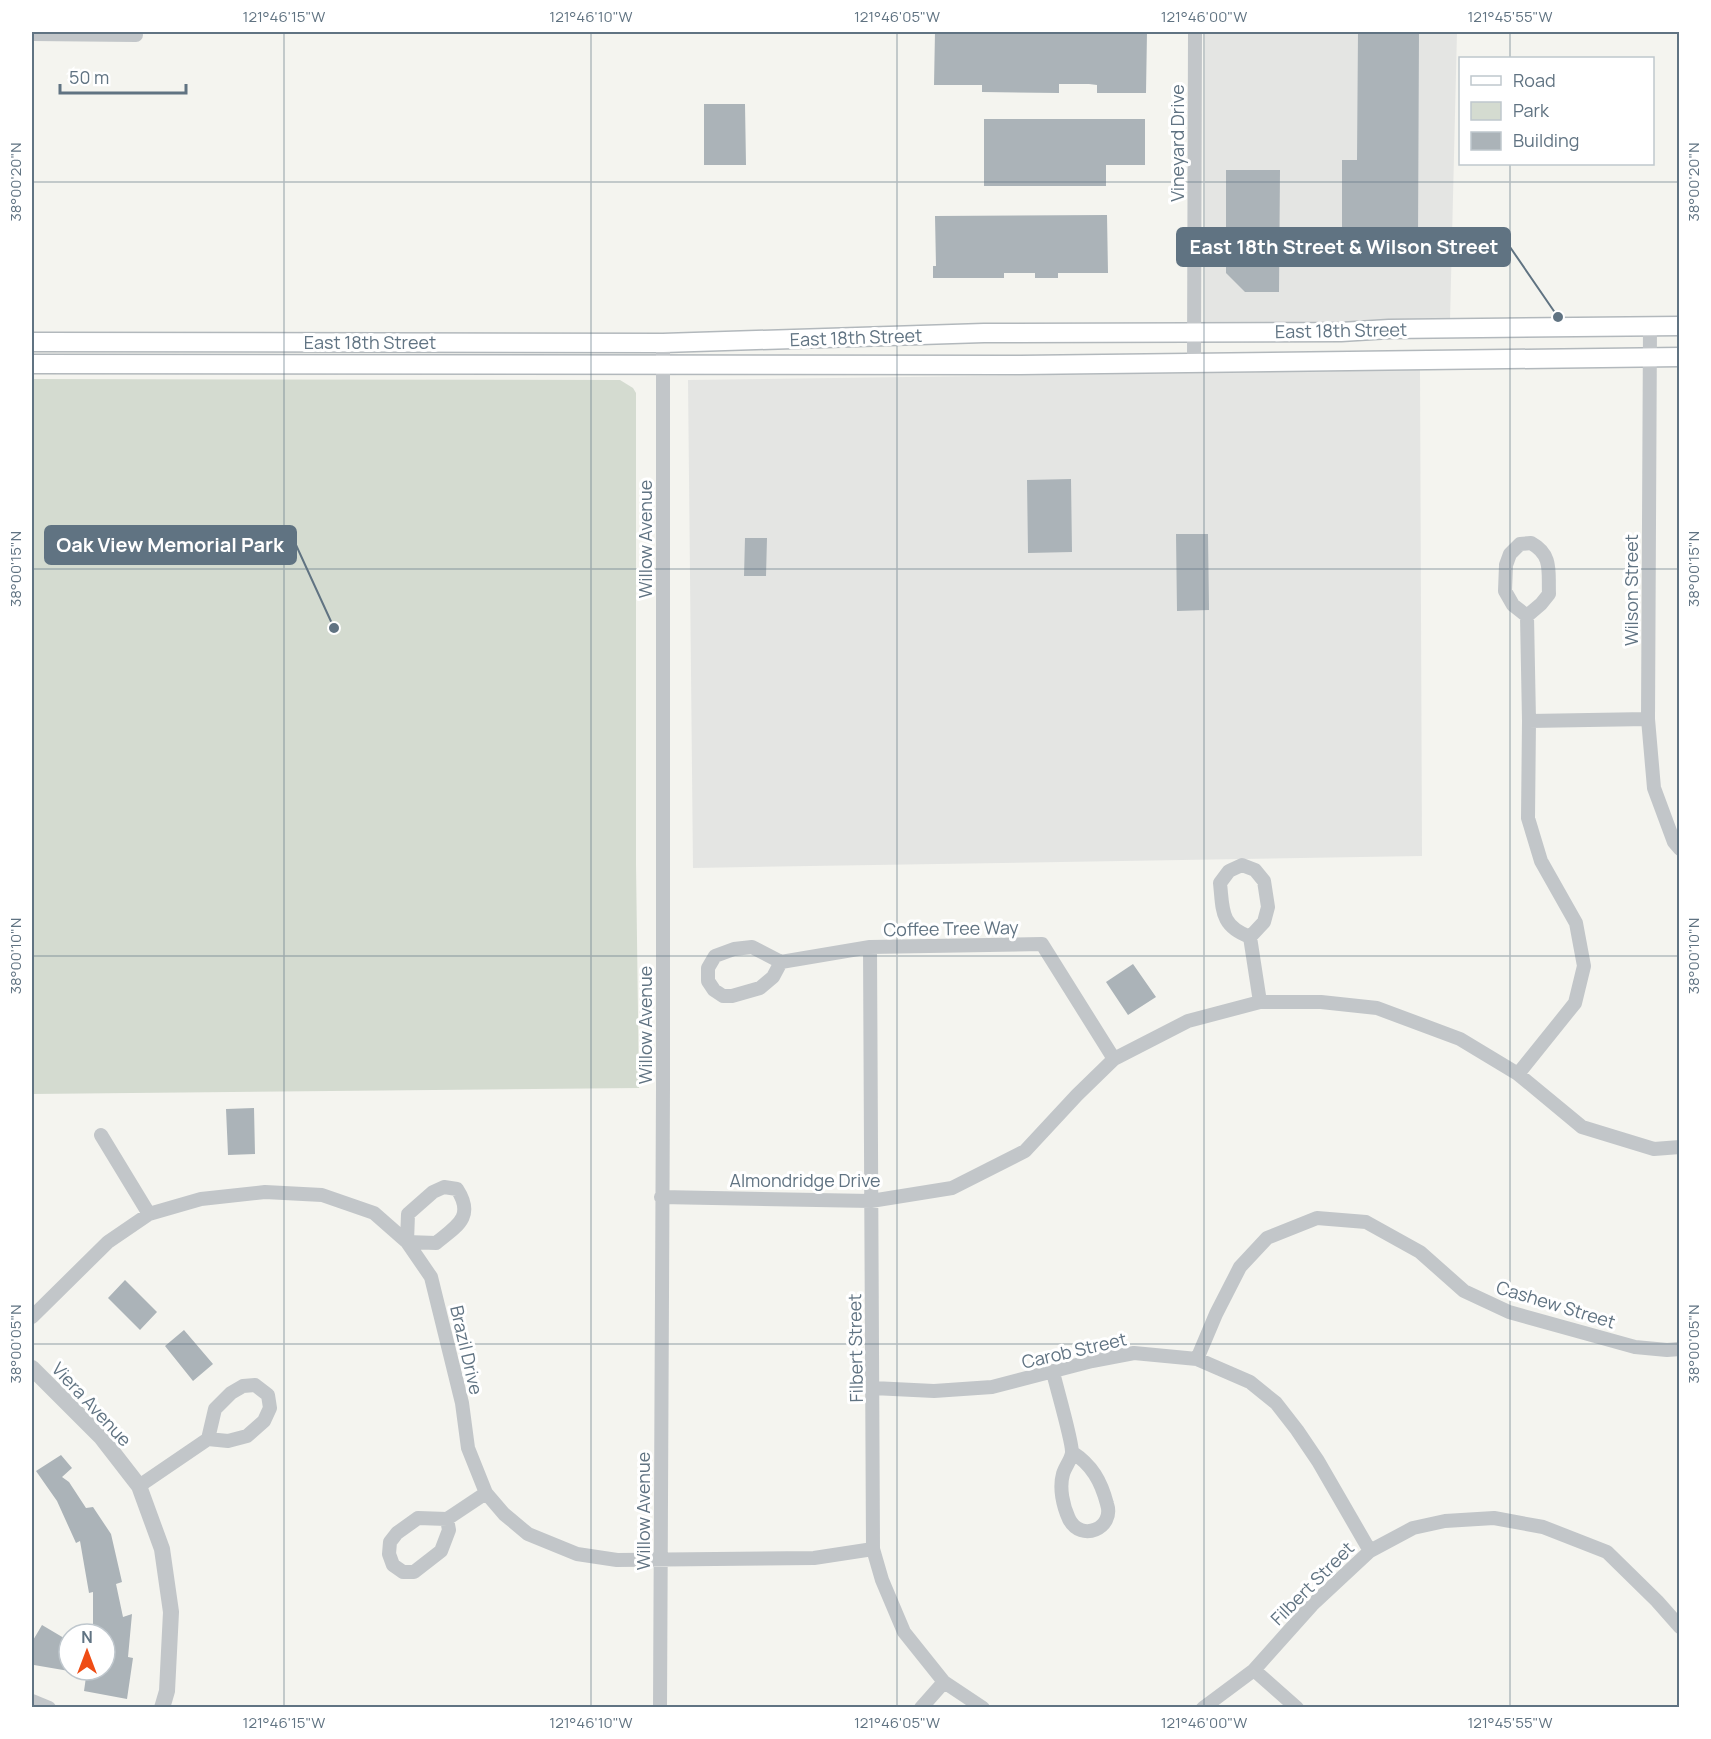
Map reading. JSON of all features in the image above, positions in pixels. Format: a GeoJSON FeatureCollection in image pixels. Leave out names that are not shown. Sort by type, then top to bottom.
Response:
{"type":"FeatureCollection","features":[{"type":"Feature","properties":{"kind":"main road","name":"East 18th Street"},"geometry":{"type":"LineString","coordinates":[[32,342],[663,343],[984,333],[1341,332],[1389,329],[1680,326]]}},
{"type":"Feature","properties":{"kind":"main road","name":"East 18th Street"},"geometry":{"type":"LineString","coordinates":[[32,364],[1020,365],[1680,357]]}},
{"type":"Feature","properties":{"kind":"street","name":"Vineyard Drive"},"geometry":{"type":"LineString","coordinates":[[1194,362],[1195,32]]}},
{"type":"Feature","properties":{"kind":"street"},"geometry":{"type":"LineString","coordinates":[[32,34],[136,35]]}},
{"type":"Feature","properties":{"kind":"street","name":"Wilson Street"},"geometry":{"type":"LineString","coordinates":[[1650,326],[1648,719],[1654,788],[1674,842],[1680,849]]}},
{"type":"Feature","properties":{"kind":"street","name":"Willow Avenue"},"geometry":{"type":"LineString","coordinates":[[660,1707],[663,343]]}},
{"type":"Feature","properties":{"kind":"street"},"geometry":{"type":"LineString","coordinates":[[1531,543],[1541,549],[1548,559],[1549,594],[1527,616],[1513,605],[1505,591],[1506,565],[1510,554],[1520,544],[1531,543]]}},
{"type":"Feature","properties":{"kind":"street"},"geometry":{"type":"LineString","coordinates":[[1518,1074],[1575,1003],[1584,966],[1576,923],[1541,861],[1528,818],[1527,616]]}},
{"type":"Feature","properties":{"kind":"street"},"geometry":{"type":"LineString","coordinates":[[1529,721],[1648,719]]}},
{"type":"Feature","properties":{"kind":"street"},"geometry":{"type":"LineString","coordinates":[[1242,865],[1255,870],[1264,881],[1268,907],[1264,922],[1250,937],[1236,932],[1224,916],[1220,883],[1229,871],[1242,865]]}},
{"type":"Feature","properties":{"kind":"street"},"geometry":{"type":"LineString","coordinates":[[1250,937],[1260,1002]]}},
{"type":"Feature","properties":{"kind":"street","name":"Coffee Tree Way"},"geometry":{"type":"LineString","coordinates":[[870,947],[1042,944],[1114,1059]]}},
{"type":"Feature","properties":{"kind":"street"},"geometry":{"type":"LineString","coordinates":[[781,962],[773,976],[760,988],[732,996],[723,996],[714,990],[708,981],[708,968],[715,956],[734,949],[752,947],[781,962],[870,947]]}},
{"type":"Feature","properties":{"kind":"street","name":"Filbert Street"},"geometry":{"type":"LineString","coordinates":[[870,947],[873,1549],[882,1580],[904,1632],[944,1682],[983,1707]]}},
{"type":"Feature","properties":{"kind":"street","name":"Almondridge Drive"},"geometry":{"type":"LineString","coordinates":[[661,1197],[871,1201],[952,1188],[1025,1151],[1114,1059],[1188,1022],[1260,1002],[1321,1002],[1377,1008],[1460,1039],[1518,1074],[1582,1127],[1654,1149],[1680,1147]]}},
{"type":"Feature","properties":{"kind":"street"},"geometry":{"type":"LineString","coordinates":[[101,1135],[149,1214]]}},
{"type":"Feature","properties":{"kind":"street"},"geometry":{"type":"LineString","coordinates":[[444,1187],[457,1189],[464,1200],[466,1211],[459,1223],[436,1243],[407,1242],[408,1214],[433,1192],[444,1187]]}},
{"type":"Feature","properties":{"kind":"street","name":"Brazil Drive"},"geometry":{"type":"LineString","coordinates":[[32,1317],[108,1242],[149,1214],[201,1199],[265,1192],[322,1195],[374,1213],[407,1242],[431,1277],[462,1403],[468,1448],[486,1493],[504,1514],[528,1534],[577,1554],[617,1560],[814,1558],[873,1549]]}},
{"type":"Feature","properties":{"kind":"street","name":"Cashew Street"},"geometry":{"type":"LineString","coordinates":[[1197,1359],[1216,1314],[1240,1267],[1267,1238],[1317,1218],[1366,1222],[1420,1252],[1464,1291],[1509,1312],[1635,1347],[1668,1350],[1680,1348]]}},
{"type":"Feature","properties":{"kind":"street","name":"Carob Street"},"geometry":{"type":"LineString","coordinates":[[873,1388],[933,1391],[992,1387],[1092,1361],[1134,1353],[1197,1359],[1250,1382],[1276,1403],[1318,1461],[1370,1551]]}},
{"type":"Feature","properties":{"kind":"street","name":"Viera Avenue"},"geometry":{"type":"LineString","coordinates":[[32,1368],[101,1437],[139,1486],[162,1549],[171,1612],[167,1691],[162,1707]]}},
{"type":"Feature","properties":{"kind":"street"},"geometry":{"type":"LineString","coordinates":[[1053,1372],[1072,1452],[1061,1484],[1062,1496],[1070,1520],[1077,1529],[1085,1532],[1094,1531],[1102,1527],[1107,1518],[1108,1507],[1097,1476],[1072,1452]]}},
{"type":"Feature","properties":{"kind":"street"},"geometry":{"type":"LineString","coordinates":[[139,1486],[208,1439],[215,1409],[231,1393],[243,1386],[255,1385],[268,1395],[270,1408],[264,1421],[247,1436],[228,1442],[208,1439]]}},
{"type":"Feature","properties":{"kind":"street"},"geometry":{"type":"LineString","coordinates":[[447,1519],[449,1530],[441,1551],[414,1572],[403,1572],[393,1565],[389,1554],[390,1542],[397,1533],[418,1518],[447,1519],[486,1493]]}},
{"type":"Feature","properties":{"kind":"street","name":"Filbert Street"},"geometry":{"type":"LineString","coordinates":[[1203,1707],[1254,1670],[1312,1605],[1370,1551],[1413,1528],[1445,1521],[1494,1518],[1544,1527],[1607,1552],[1680,1627]]}},
{"type":"Feature","properties":{"kind":"street"},"geometry":{"type":"LineString","coordinates":[[1254,1670],[1297,1707]]}},
{"type":"Feature","properties":{"kind":"street"},"geometry":{"type":"LineString","coordinates":[[921,1707],[944,1682]]}},
{"type":"Feature","properties":{"kind":"street"},"geometry":{"type":"LineString","coordinates":[[32,1701],[49,1707]]}},
{"type":"Feature","properties":{"kind":"shaded area"},"geometry":{"type":"Polygon","coordinates":[[[1205,32],[1457,32],[1450,321],[1205,325],[1205,32]]]}},
{"type":"Feature","properties":{"kind":"shaded area"},"geometry":{"type":"Polygon","coordinates":[[[1420,370],[1422,856],[693,868],[688,380],[1420,370]]]}},
{"type":"Feature","properties":{"kind":"green space"},"geometry":{"type":"Polygon","coordinates":[[[32,379],[620,380],[633,388],[636,393],[636,864],[639,1088],[32,1094],[32,379]]]}},
{"type":"Feature","properties":{"kind":"building"},"geometry":{"type":"Polygon","coordinates":[[[935,32],[1147,32],[1146,93],[1097,93],[1097,85],[1089,84],[1059,84],[1059,93],[982,92],[982,85],[934,85],[935,32]]]}},
{"type":"Feature","properties":{"kind":"building"},"geometry":{"type":"Polygon","coordinates":[[[1358,32],[1419,32],[1418,237],[1342,236],[1342,160],[1357,160],[1358,32]]]}},
{"type":"Feature","properties":{"kind":"building"},"geometry":{"type":"Polygon","coordinates":[[[704,104],[745,104],[746,165],[704,165],[704,104]]]}},
{"type":"Feature","properties":{"kind":"building"},"geometry":{"type":"Polygon","coordinates":[[[984,119],[1145,119],[1145,165],[1106,165],[1106,186],[984,186],[984,119]]]}},
{"type":"Feature","properties":{"kind":"building"},"geometry":{"type":"Polygon","coordinates":[[[1226,170],[1280,170],[1279,292],[1245,292],[1226,273],[1226,170]]]}},
{"type":"Feature","properties":{"kind":"building"},"geometry":{"type":"Polygon","coordinates":[[[1107,215],[1108,273],[1058,273],[1058,278],[1035,278],[1035,273],[1004,273],[1004,278],[933,278],[933,266],[936,266],[935,216],[1107,215]]]}},
{"type":"Feature","properties":{"kind":"building"},"geometry":{"type":"Polygon","coordinates":[[[1071,479],[1072,552],[1028,553],[1027,480],[1071,479]]]}},
{"type":"Feature","properties":{"kind":"building"},"geometry":{"type":"Polygon","coordinates":[[[1176,534],[1208,534],[1209,610],[1177,611],[1176,534]]]}},
{"type":"Feature","properties":{"kind":"building"},"geometry":{"type":"Polygon","coordinates":[[[745,538],[767,538],[766,576],[744,576],[745,538]]]}},
{"type":"Feature","properties":{"kind":"building"},"geometry":{"type":"Polygon","coordinates":[[[1133,964],[1156,997],[1128,1015],[1106,982],[1133,964]]]}},
{"type":"Feature","properties":{"kind":"building"},"geometry":{"type":"Polygon","coordinates":[[[254,1108],[255,1154],[228,1155],[226,1109],[254,1108]]]}},
{"type":"Feature","properties":{"kind":"building"},"geometry":{"type":"Polygon","coordinates":[[[125,1280],[157,1312],[140,1330],[108,1298],[125,1280]]]}},
{"type":"Feature","properties":{"kind":"building"},"geometry":{"type":"Polygon","coordinates":[[[184,1330],[213,1364],[193,1381],[165,1346],[184,1330]]]}},
{"type":"Feature","properties":{"kind":"building"},"geometry":{"type":"Polygon","coordinates":[[[61,1455],[72,1468],[62,1477],[69,1482],[86,1508],[93,1507],[111,1534],[122,1582],[116,1584],[123,1617],[132,1614],[128,1657],[133,1658],[127,1699],[84,1691],[85,1682],[117,1682],[117,1622],[93,1622],[93,1592],[89,1593],[80,1541],[76,1543],[57,1501],[36,1471],[61,1455]]]}},
{"type":"Feature","properties":{"kind":"building"},"geometry":{"type":"Polygon","coordinates":[[[42,1625],[57,1634],[57,1669],[34,1665],[32,1642],[42,1625]]]}},
{"type":"Feature","properties":{"kind":"place","name":"East 18th Street & Wilson Street"},"geometry":{"type":"Point","coordinates":[1558,317]}},
{"type":"Feature","properties":{"kind":"place","name":"Oak View Memorial Park"},"geometry":{"type":"Point","coordinates":[334,628]}}]}
